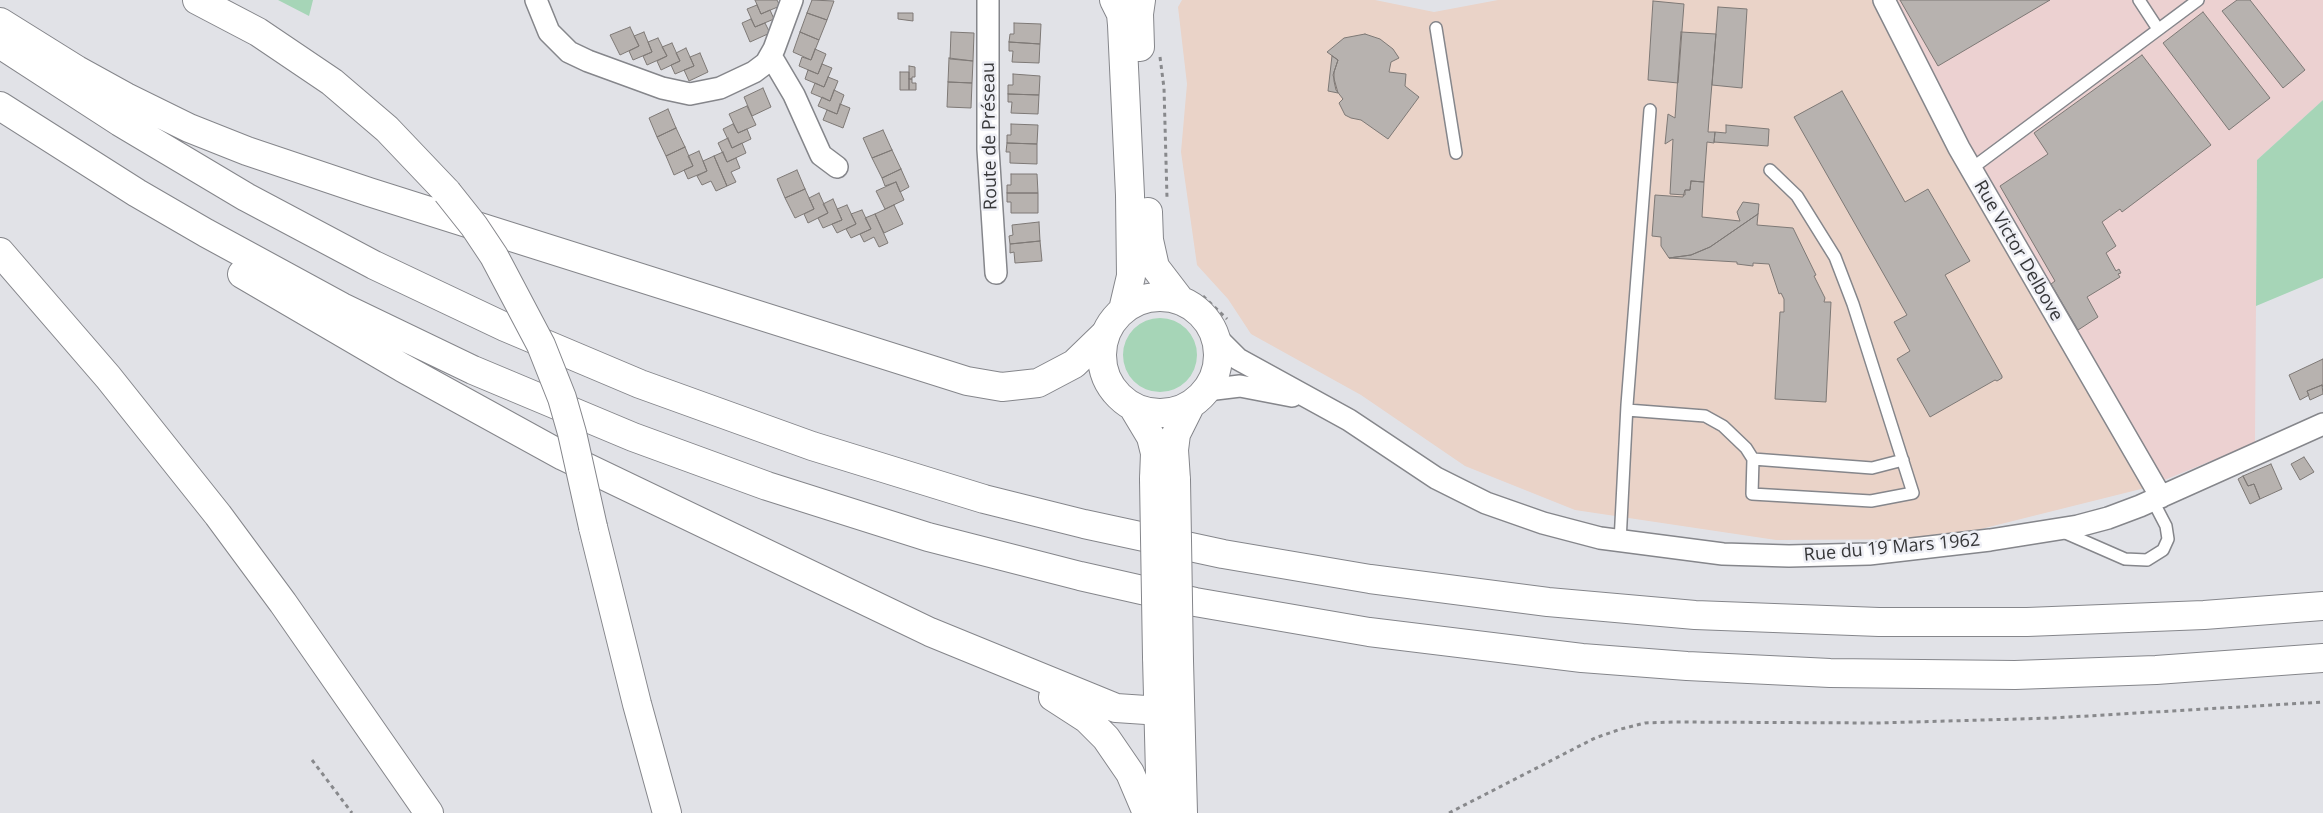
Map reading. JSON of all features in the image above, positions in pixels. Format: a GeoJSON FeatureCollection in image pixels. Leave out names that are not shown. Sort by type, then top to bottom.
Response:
{"type":"FeatureCollection","features":[{"type":"Feature","properties":{"kind":"main road"},"geometry":{"type":"LineString","coordinates":[[197,0],[258,32],[332,82],[387,129],[447,192],[494,256],[541,345],[570,427],[637,704],[667,813]]}},
{"type":"Feature","properties":{"kind":"main road"},"geometry":{"type":"LineString","coordinates":[[1114,0],[1122,25],[1130,195],[1131,276],[1123,310]]}},
{"type":"Feature","properties":{"kind":"main road"},"geometry":{"type":"LineString","coordinates":[[1141,0],[1139,14],[1149,240],[1155,267],[1189,296],[1202,315],[1222,329],[1218,361],[1213,379],[1198,398],[1176,434],[1174,450],[1165,479]]}},
{"type":"Feature","properties":{"kind":"main road"},"geometry":{"type":"LineString","coordinates":[[0,22],[126,97],[180,124],[247,151],[369,192],[967,381],[1014,388],[1038,383],[1074,364],[1105,334],[1115,318],[1123,310],[1139,301],[1151,298],[1189,296]]}},
{"type":"Feature","properties":{"kind":"main road"},"geometry":{"type":"LineString","coordinates":[[0,44],[120,122],[246,197],[374,264],[489,320],[632,381],[777,434],[914,478],[1084,524],[1243,558],[1361,578],[1530,600],[1696,615],[1859,621],[2027,622],[2204,615],[2323,606]]}},
{"type":"Feature","properties":{"kind":"main road"},"geometry":{"type":"LineString","coordinates":[[0,106],[169,212],[317,294],[473,370],[585,418],[732,474],[868,519],[991,555],[1108,583],[1268,616],[1369,632],[1582,658],[1687,666],[1848,673],[2015,675],[2166,669],[2323,658]]}},
{"type":"Feature","properties":{"kind":"main road"},"geometry":{"type":"LineString","coordinates":[[51,139],[169,229],[403,368],[563,456],[930,632],[1048,694],[1087,719],[1106,738],[1122,759],[1136,785],[1146,813]]}},
{"type":"Feature","properties":{"kind":"main road"},"geometry":{"type":"LineString","coordinates":[[0,252],[97,363],[218,515],[283,603],[429,813]]}},
{"type":"Feature","properties":{"kind":"main road"},"geometry":{"type":"LineString","coordinates":[[1105,334],[1101,353],[1104,373],[1113,390],[1133,407],[1148,429],[1165,479],[1168,701],[1161,813]]}},
{"type":"Feature","properties":{"kind":"main road"},"geometry":{"type":"LineString","coordinates":[[1133,407],[1152,413],[1165,414],[1198,398]]}},
{"type":"Feature","properties":{"kind":"main road"},"geometry":{"type":"LineString","coordinates":[[930,632],[1108,706],[1136,710],[1168,701]]}},
{"type":"Feature","properties":{"kind":"main road"},"geometry":{"type":"LineString","coordinates":[[1168,701],[1183,813]]}},
{"type":"Feature","properties":{"kind":"street"},"geometry":{"type":"LineString","coordinates":[[536,0],[549,32],[569,52],[588,61],[680,93],[700,93],[720,88],[754,72],[771,56],[792,0]]}},
{"type":"Feature","properties":{"kind":"street","name":"Route de Préseau"},"geometry":{"type":"LineString","coordinates":[[988,0],[988,149],[996,273]]}},
{"type":"Feature","properties":{"kind":"street","name":"Rue Victor Delbove"},"geometry":{"type":"LineString","coordinates":[[1884,0],[1971,169],[2157,499]]}},
{"type":"Feature","properties":{"kind":"street"},"geometry":{"type":"LineString","coordinates":[[771,56],[792,90],[821,155],[837,167]]}},
{"type":"Feature","properties":{"kind":"street"},"geometry":{"type":"LineString","coordinates":[[1222,329],[1238,359],[1322,406]]}},
{"type":"Feature","properties":{"kind":"street"},"geometry":{"type":"LineString","coordinates":[[1198,398],[1228,386],[1249,387],[1283,394],[1322,406]]}},
{"type":"Feature","properties":{"kind":"street","name":"Rue du 19 Mars 1962"},"geometry":{"type":"LineString","coordinates":[[1322,406],[1349,420],[1436,478],[1480,500],[1544,523],[1620,542],[1723,554],[1834,555],[1932,547],[2057,530],[2108,518],[2157,499],[2323,424]]}},
{"type":"Feature","properties":{"kind":"lane"},"geometry":{"type":"LineString","coordinates":[[2139,0],[2158,29]]}},
{"type":"Feature","properties":{"kind":"lane"},"geometry":{"type":"LineString","coordinates":[[1971,169],[2198,0]]}},
{"type":"Feature","properties":{"kind":"lane"},"geometry":{"type":"LineString","coordinates":[[1436,28],[1456,153]]}},
{"type":"Feature","properties":{"kind":"lane"},"geometry":{"type":"LineString","coordinates":[[1620,542],[1627,410],[1650,110]]}},
{"type":"Feature","properties":{"kind":"lane"},"geometry":{"type":"LineString","coordinates":[[1627,410],[1705,416],[1723,426],[1746,448],[1753,459],[1752,494],[1871,502],[1913,494],[1853,304],[1835,257],[1797,196],[1770,170]]}},
{"type":"Feature","properties":{"kind":"lane"},"geometry":{"type":"LineString","coordinates":[[1753,459],[1872,468],[1902,460]]}},
{"type":"Feature","properties":{"kind":"lane"},"geometry":{"type":"LineString","coordinates":[[2057,530],[2125,559],[2147,560],[2163,550],[2168,538],[2157,499]]}},
{"type":"Feature","properties":{"kind":"path"},"geometry":{"type":"LineString","coordinates":[[1160,54],[1164,88],[1167,199]]}},
{"type":"Feature","properties":{"kind":"path"},"geometry":{"type":"LineString","coordinates":[[1189,296],[1222,329]]}},
{"type":"Feature","properties":{"kind":"path"},"geometry":{"type":"LineString","coordinates":[[1450,813],[1595,738],[1621,728],[1645,723],[1876,722],[2053,718],[2323,702]]}},
{"type":"Feature","properties":{"kind":"path"},"geometry":{"type":"LineString","coordinates":[[312,760],[352,813]]}},
{"type":"Feature","properties":{"kind":"shaded area"},"geometry":{"type":"Polygon","coordinates":[[[1182,0],[1375,0],[1434,12],[1498,0],[1872,0],[1979,199],[2145,488],[1941,539],[1776,540],[1575,510],[1465,466],[1361,395],[1251,334],[1228,299],[1197,265],[1181,152],[1187,84],[1178,7],[1182,0]]]}},
{"type":"Feature","properties":{"kind":"shaded area"},"geometry":{"type":"Polygon","coordinates":[[[1872,0],[2323,0],[2323,100],[2257,160],[2255,443],[2145,488],[1979,199],[1872,0]]]}},
{"type":"Feature","properties":{"kind":"green space"},"geometry":{"type":"Polygon","coordinates":[[[278,0],[313,0],[309,16],[278,0]]]}},
{"type":"Feature","properties":{"kind":"green space"},"geometry":{"type":"Polygon","coordinates":[[[2323,100],[2323,278],[2256,306],[2257,160],[2323,100]]]}},
{"type":"Feature","properties":{"kind":"green space"},"geometry":{"type":"Polygon","coordinates":[[[1160,318],[1181,324],[1191,334],[1197,355],[1191,376],[1181,386],[1160,392],[1139,386],[1129,376],[1123,355],[1129,334],[1139,324],[1160,318]]]}},
{"type":"Feature","properties":{"kind":"building"},"geometry":{"type":"Polygon","coordinates":[[[755,0],[777,0],[780,6],[761,14],[755,0]]]}},
{"type":"Feature","properties":{"kind":"building"},"geometry":{"type":"Polygon","coordinates":[[[812,0],[834,1],[827,20],[807,13],[812,0]]]}},
{"type":"Feature","properties":{"kind":"building"},"geometry":{"type":"Polygon","coordinates":[[[1900,0],[2050,0],[1938,66],[1900,0]]]}},
{"type":"Feature","properties":{"kind":"building"},"geometry":{"type":"Polygon","coordinates":[[[2237,0],[2250,0],[2305,70],[2283,88],[2222,11],[2237,0]]]}},
{"type":"Feature","properties":{"kind":"building"},"geometry":{"type":"Polygon","coordinates":[[[1653,1],[1684,4],[1678,83],[1648,80],[1653,1]]]}},
{"type":"Feature","properties":{"kind":"building"},"geometry":{"type":"Polygon","coordinates":[[[757,5],[761,14],[770,10],[774,19],[755,27],[747,9],[757,5]]]}},
{"type":"Feature","properties":{"kind":"building"},"geometry":{"type":"Polygon","coordinates":[[[1718,7],[1747,9],[1742,88],[1712,85],[1718,7]]]}},
{"type":"Feature","properties":{"kind":"building"},"geometry":{"type":"Polygon","coordinates":[[[2203,12],[2270,98],[2229,130],[2163,43],[2203,12]]]}},
{"type":"Feature","properties":{"kind":"building"},"geometry":{"type":"Polygon","coordinates":[[[807,13],[827,20],[819,40],[800,32],[807,13]]]}},
{"type":"Feature","properties":{"kind":"building"},"geometry":{"type":"Polygon","coordinates":[[[898,13],[913,13],[913,21],[898,19],[898,13]]]}},
{"type":"Feature","properties":{"kind":"building"},"geometry":{"type":"Polygon","coordinates":[[[751,19],[755,27],[765,23],[770,33],[750,42],[742,23],[751,19]]]}},
{"type":"Feature","properties":{"kind":"building"},"geometry":{"type":"Polygon","coordinates":[[[1014,23],[1041,24],[1040,44],[1009,42],[1010,34],[1014,34],[1014,23]]]}},
{"type":"Feature","properties":{"kind":"building"},"geometry":{"type":"Polygon","coordinates":[[[630,27],[639,46],[620,55],[610,35],[630,27]]]}},
{"type":"Feature","properties":{"kind":"building"},"geometry":{"type":"Polygon","coordinates":[[[644,32],[652,52],[633,60],[629,51],[639,46],[634,36],[644,32]]]}},
{"type":"Feature","properties":{"kind":"building"},"geometry":{"type":"Polygon","coordinates":[[[800,32],[819,40],[811,60],[793,52],[800,32]]]}},
{"type":"Feature","properties":{"kind":"building"},"geometry":{"type":"Polygon","coordinates":[[[951,32],[974,33],[973,61],[950,59],[951,32]]]}},
{"type":"Feature","properties":{"kind":"building"},"geometry":{"type":"Polygon","coordinates":[[[1681,32],[1716,34],[1708,132],[1715,132],[1714,143],[1707,142],[1704,182],[1691,181],[1690,190],[1685,190],[1685,195],[1670,194],[1673,139],[1665,144],[1668,114],[1675,118],[1681,32]]]}},
{"type":"Feature","properties":{"kind":"building"},"geometry":{"type":"Polygon","coordinates":[[[1365,34],[1380,39],[1393,49],[1399,58],[1391,62],[1389,72],[1406,74],[1405,86],[1419,97],[1388,139],[1361,120],[1345,115],[1339,103],[1343,99],[1336,90],[1334,81],[1334,72],[1338,60],[1327,52],[1344,38],[1365,34]]]}},
{"type":"Feature","properties":{"kind":"building"},"geometry":{"type":"Polygon","coordinates":[[[658,38],[667,56],[647,65],[643,56],[652,52],[648,42],[658,38]]]}},
{"type":"Feature","properties":{"kind":"building"},"geometry":{"type":"Polygon","coordinates":[[[1009,42],[1040,44],[1039,63],[1012,62],[1013,51],[1009,51],[1009,42]]]}},
{"type":"Feature","properties":{"kind":"building"},"geometry":{"type":"Polygon","coordinates":[[[672,43],[680,61],[661,70],[657,61],[667,56],[662,47],[672,43]]]}},
{"type":"Feature","properties":{"kind":"building"},"geometry":{"type":"Polygon","coordinates":[[[686,48],[694,66],[675,74],[671,65],[680,61],[676,53],[686,48]]]}},
{"type":"Feature","properties":{"kind":"building"},"geometry":{"type":"Polygon","coordinates":[[[815,49],[826,54],[818,74],[799,66],[802,57],[811,60],[815,49]]]}},
{"type":"Feature","properties":{"kind":"building"},"geometry":{"type":"Polygon","coordinates":[[[700,53],[708,72],[689,81],[684,70],[694,66],[690,57],[700,53]]]}},
{"type":"Feature","properties":{"kind":"building"},"geometry":{"type":"Polygon","coordinates":[[[2142,55],[2211,145],[2122,212],[2120,209],[2102,222],[2116,246],[2106,253],[2116,271],[2119,269],[2121,273],[2118,274],[2120,277],[2087,297],[2098,317],[2078,330],[2051,284],[2055,281],[2000,186],[2048,154],[2034,133],[2142,55]]]}},
{"type":"Feature","properties":{"kind":"building"},"geometry":{"type":"Polygon","coordinates":[[[1332,56],[1338,60],[1333,75],[1338,93],[1328,91],[1332,56]]]}},
{"type":"Feature","properties":{"kind":"building"},"geometry":{"type":"Polygon","coordinates":[[[949,58],[973,61],[972,83],[948,82],[949,58]]]}},
{"type":"Feature","properties":{"kind":"building"},"geometry":{"type":"Polygon","coordinates":[[[822,64],[832,68],[824,87],[805,79],[808,70],[818,74],[822,64]]]}},
{"type":"Feature","properties":{"kind":"building"},"geometry":{"type":"Polygon","coordinates":[[[909,66],[915,67],[915,77],[912,77],[912,79],[909,79],[909,66]]]}},
{"type":"Feature","properties":{"kind":"building"},"geometry":{"type":"Polygon","coordinates":[[[900,72],[909,72],[909,90],[900,90],[900,72]]]}},
{"type":"Feature","properties":{"kind":"building"},"geometry":{"type":"Polygon","coordinates":[[[1013,74],[1040,76],[1039,95],[1008,94],[1008,85],[1013,85],[1013,74]]]}},
{"type":"Feature","properties":{"kind":"building"},"geometry":{"type":"Polygon","coordinates":[[[828,77],[838,81],[830,101],[811,93],[815,83],[824,87],[828,77]]]}},
{"type":"Feature","properties":{"kind":"building"},"geometry":{"type":"Polygon","coordinates":[[[909,79],[912,79],[912,83],[916,83],[916,90],[909,90],[909,79]]]}},
{"type":"Feature","properties":{"kind":"building"},"geometry":{"type":"Polygon","coordinates":[[[948,82],[972,83],[971,108],[947,107],[948,82]]]}},
{"type":"Feature","properties":{"kind":"building"},"geometry":{"type":"Polygon","coordinates":[[[763,88],[771,107],[752,116],[744,97],[763,88]]]}},
{"type":"Feature","properties":{"kind":"building"},"geometry":{"type":"Polygon","coordinates":[[[834,90],[844,95],[837,114],[818,106],[822,97],[830,101],[834,90]]]}},
{"type":"Feature","properties":{"kind":"building"},"geometry":{"type":"Polygon","coordinates":[[[1842,91],[1905,202],[1928,189],[1970,261],[1945,275],[2002,376],[1997,381],[1995,380],[1930,417],[1897,359],[1910,351],[1894,322],[1907,315],[1794,117],[1842,91]]]}},
{"type":"Feature","properties":{"kind":"building"},"geometry":{"type":"Polygon","coordinates":[[[1008,94],[1039,95],[1038,114],[1011,113],[1012,102],[1008,102],[1008,94]]]}},
{"type":"Feature","properties":{"kind":"building"},"geometry":{"type":"Polygon","coordinates":[[[840,104],[850,108],[843,128],[823,120],[827,110],[837,114],[840,104]]]}},
{"type":"Feature","properties":{"kind":"building"},"geometry":{"type":"Polygon","coordinates":[[[747,106],[756,125],[738,133],[729,114],[747,106]]]}},
{"type":"Feature","properties":{"kind":"building"},"geometry":{"type":"Polygon","coordinates":[[[668,109],[676,128],[657,137],[649,118],[668,109]]]}},
{"type":"Feature","properties":{"kind":"building"},"geometry":{"type":"Polygon","coordinates":[[[733,124],[738,133],[747,129],[751,139],[732,148],[723,129],[733,124]]]}},
{"type":"Feature","properties":{"kind":"building"},"geometry":{"type":"Polygon","coordinates":[[[1011,124],[1038,125],[1037,144],[1007,143],[1007,135],[1011,135],[1011,124]]]}},
{"type":"Feature","properties":{"kind":"building"},"geometry":{"type":"Polygon","coordinates":[[[1726,125],[1769,129],[1768,146],[1714,142],[1715,132],[1726,133],[1726,125]]]}},
{"type":"Feature","properties":{"kind":"building"},"geometry":{"type":"Polygon","coordinates":[[[676,128],[685,147],[666,156],[657,137],[676,128]]]}},
{"type":"Feature","properties":{"kind":"building"},"geometry":{"type":"Polygon","coordinates":[[[883,130],[892,150],[872,158],[863,138],[883,130]]]}},
{"type":"Feature","properties":{"kind":"building"},"geometry":{"type":"Polygon","coordinates":[[[728,138],[732,148],[742,143],[746,153],[727,162],[718,143],[728,138]]]}},
{"type":"Feature","properties":{"kind":"building"},"geometry":{"type":"Polygon","coordinates":[[[1007,143],[1037,144],[1037,164],[1010,163],[1010,152],[1006,152],[1007,143]]]}},
{"type":"Feature","properties":{"kind":"building"},"geometry":{"type":"Polygon","coordinates":[[[685,147],[693,166],[674,175],[666,156],[685,147]]]}},
{"type":"Feature","properties":{"kind":"building"},"geometry":{"type":"Polygon","coordinates":[[[892,150],[901,169],[882,178],[872,158],[892,150]]]}},
{"type":"Feature","properties":{"kind":"building"},"geometry":{"type":"Polygon","coordinates":[[[699,151],[707,171],[688,179],[684,170],[693,166],[688,156],[699,151]]]}},
{"type":"Feature","properties":{"kind":"building"},"geometry":{"type":"Polygon","coordinates":[[[723,152],[727,162],[736,158],[740,168],[731,172],[736,182],[727,186],[714,156],[723,152]]]}},
{"type":"Feature","properties":{"kind":"building"},"geometry":{"type":"Polygon","coordinates":[[[714,156],[727,186],[716,191],[711,181],[702,185],[697,176],[707,171],[703,161],[714,156]]]}},
{"type":"Feature","properties":{"kind":"building"},"geometry":{"type":"Polygon","coordinates":[[[901,169],[909,187],[900,192],[896,182],[885,186],[882,178],[901,169]]]}},
{"type":"Feature","properties":{"kind":"building"},"geometry":{"type":"Polygon","coordinates":[[[797,170],[805,189],[785,198],[777,179],[797,170]]]}},
{"type":"Feature","properties":{"kind":"building"},"geometry":{"type":"Polygon","coordinates":[[[1011,174],[1037,174],[1038,193],[1007,193],[1007,185],[1011,185],[1011,174]]]}},
{"type":"Feature","properties":{"kind":"building"},"geometry":{"type":"Polygon","coordinates":[[[1691,181],[1704,182],[1702,217],[1740,221],[1737,212],[1743,202],[1759,204],[1758,214],[1710,247],[1691,255],[1669,258],[1661,246],[1661,237],[1652,236],[1655,195],[1683,197],[1685,190],[1690,190],[1691,181]]]}},
{"type":"Feature","properties":{"kind":"building"},"geometry":{"type":"Polygon","coordinates":[[[896,182],[904,200],[885,209],[876,191],[896,182]]]}},
{"type":"Feature","properties":{"kind":"building"},"geometry":{"type":"Polygon","coordinates":[[[805,189],[814,209],[795,218],[785,198],[805,189]]]}},
{"type":"Feature","properties":{"kind":"building"},"geometry":{"type":"Polygon","coordinates":[[[819,193],[828,213],[808,223],[804,214],[814,209],[809,198],[819,193]]]}},
{"type":"Feature","properties":{"kind":"building"},"geometry":{"type":"Polygon","coordinates":[[[1007,193],[1038,193],[1038,213],[1011,213],[1011,202],[1007,202],[1007,193]]]}},
{"type":"Feature","properties":{"kind":"building"},"geometry":{"type":"Polygon","coordinates":[[[833,199],[842,220],[823,228],[818,218],[828,213],[823,204],[833,199]]]}},
{"type":"Feature","properties":{"kind":"building"},"geometry":{"type":"Polygon","coordinates":[[[847,205],[856,224],[837,233],[832,224],[842,220],[837,209],[847,205]]]}},
{"type":"Feature","properties":{"kind":"building"},"geometry":{"type":"Polygon","coordinates":[[[894,205],[903,224],[884,233],[875,214],[894,205]]]}},
{"type":"Feature","properties":{"kind":"building"},"geometry":{"type":"Polygon","coordinates":[[[862,210],[871,229],[851,238],[846,229],[856,224],[851,214],[862,210]]]}},
{"type":"Feature","properties":{"kind":"building"},"geometry":{"type":"Polygon","coordinates":[[[875,214],[888,243],[879,247],[874,237],[864,242],[860,234],[871,229],[865,218],[875,214]]]}},
{"type":"Feature","properties":{"kind":"building"},"geometry":{"type":"Polygon","coordinates":[[[1758,214],[1757,225],[1793,228],[1816,275],[1814,276],[1825,298],[1824,302],[1831,302],[1826,402],[1775,399],[1780,312],[1784,312],[1784,299],[1781,293],[1779,294],[1769,264],[1753,263],[1753,266],[1737,264],[1737,262],[1669,258],[1691,255],[1710,247],[1758,214]]]}},
{"type":"Feature","properties":{"kind":"building"},"geometry":{"type":"Polygon","coordinates":[[[1039,222],[1040,241],[1010,244],[1009,236],[1013,235],[1012,225],[1039,222]]]}},
{"type":"Feature","properties":{"kind":"building"},"geometry":{"type":"Polygon","coordinates":[[[1040,241],[1042,261],[1015,263],[1014,252],[1010,253],[1010,244],[1040,241]]]}},
{"type":"Feature","properties":{"kind":"building"},"geometry":{"type":"Polygon","coordinates":[[[2323,359],[2323,387],[2322,385],[2307,391],[2309,395],[2300,400],[2289,375],[2323,359]]]}},
{"type":"Feature","properties":{"kind":"building"},"geometry":{"type":"Polygon","coordinates":[[[2322,385],[2323,394],[2310,400],[2307,391],[2322,385]]]}},
{"type":"Feature","properties":{"kind":"building"},"geometry":{"type":"Polygon","coordinates":[[[2304,457],[2314,472],[2300,480],[2291,464],[2304,457]]]}},
{"type":"Feature","properties":{"kind":"building"},"geometry":{"type":"Polygon","coordinates":[[[2271,464],[2282,489],[2260,499],[2254,484],[2248,486],[2243,476],[2271,464]]]}},
{"type":"Feature","properties":{"kind":"building"},"geometry":{"type":"Polygon","coordinates":[[[2243,476],[2248,486],[2254,484],[2260,499],[2250,504],[2238,479],[2243,476]]]}}]}
